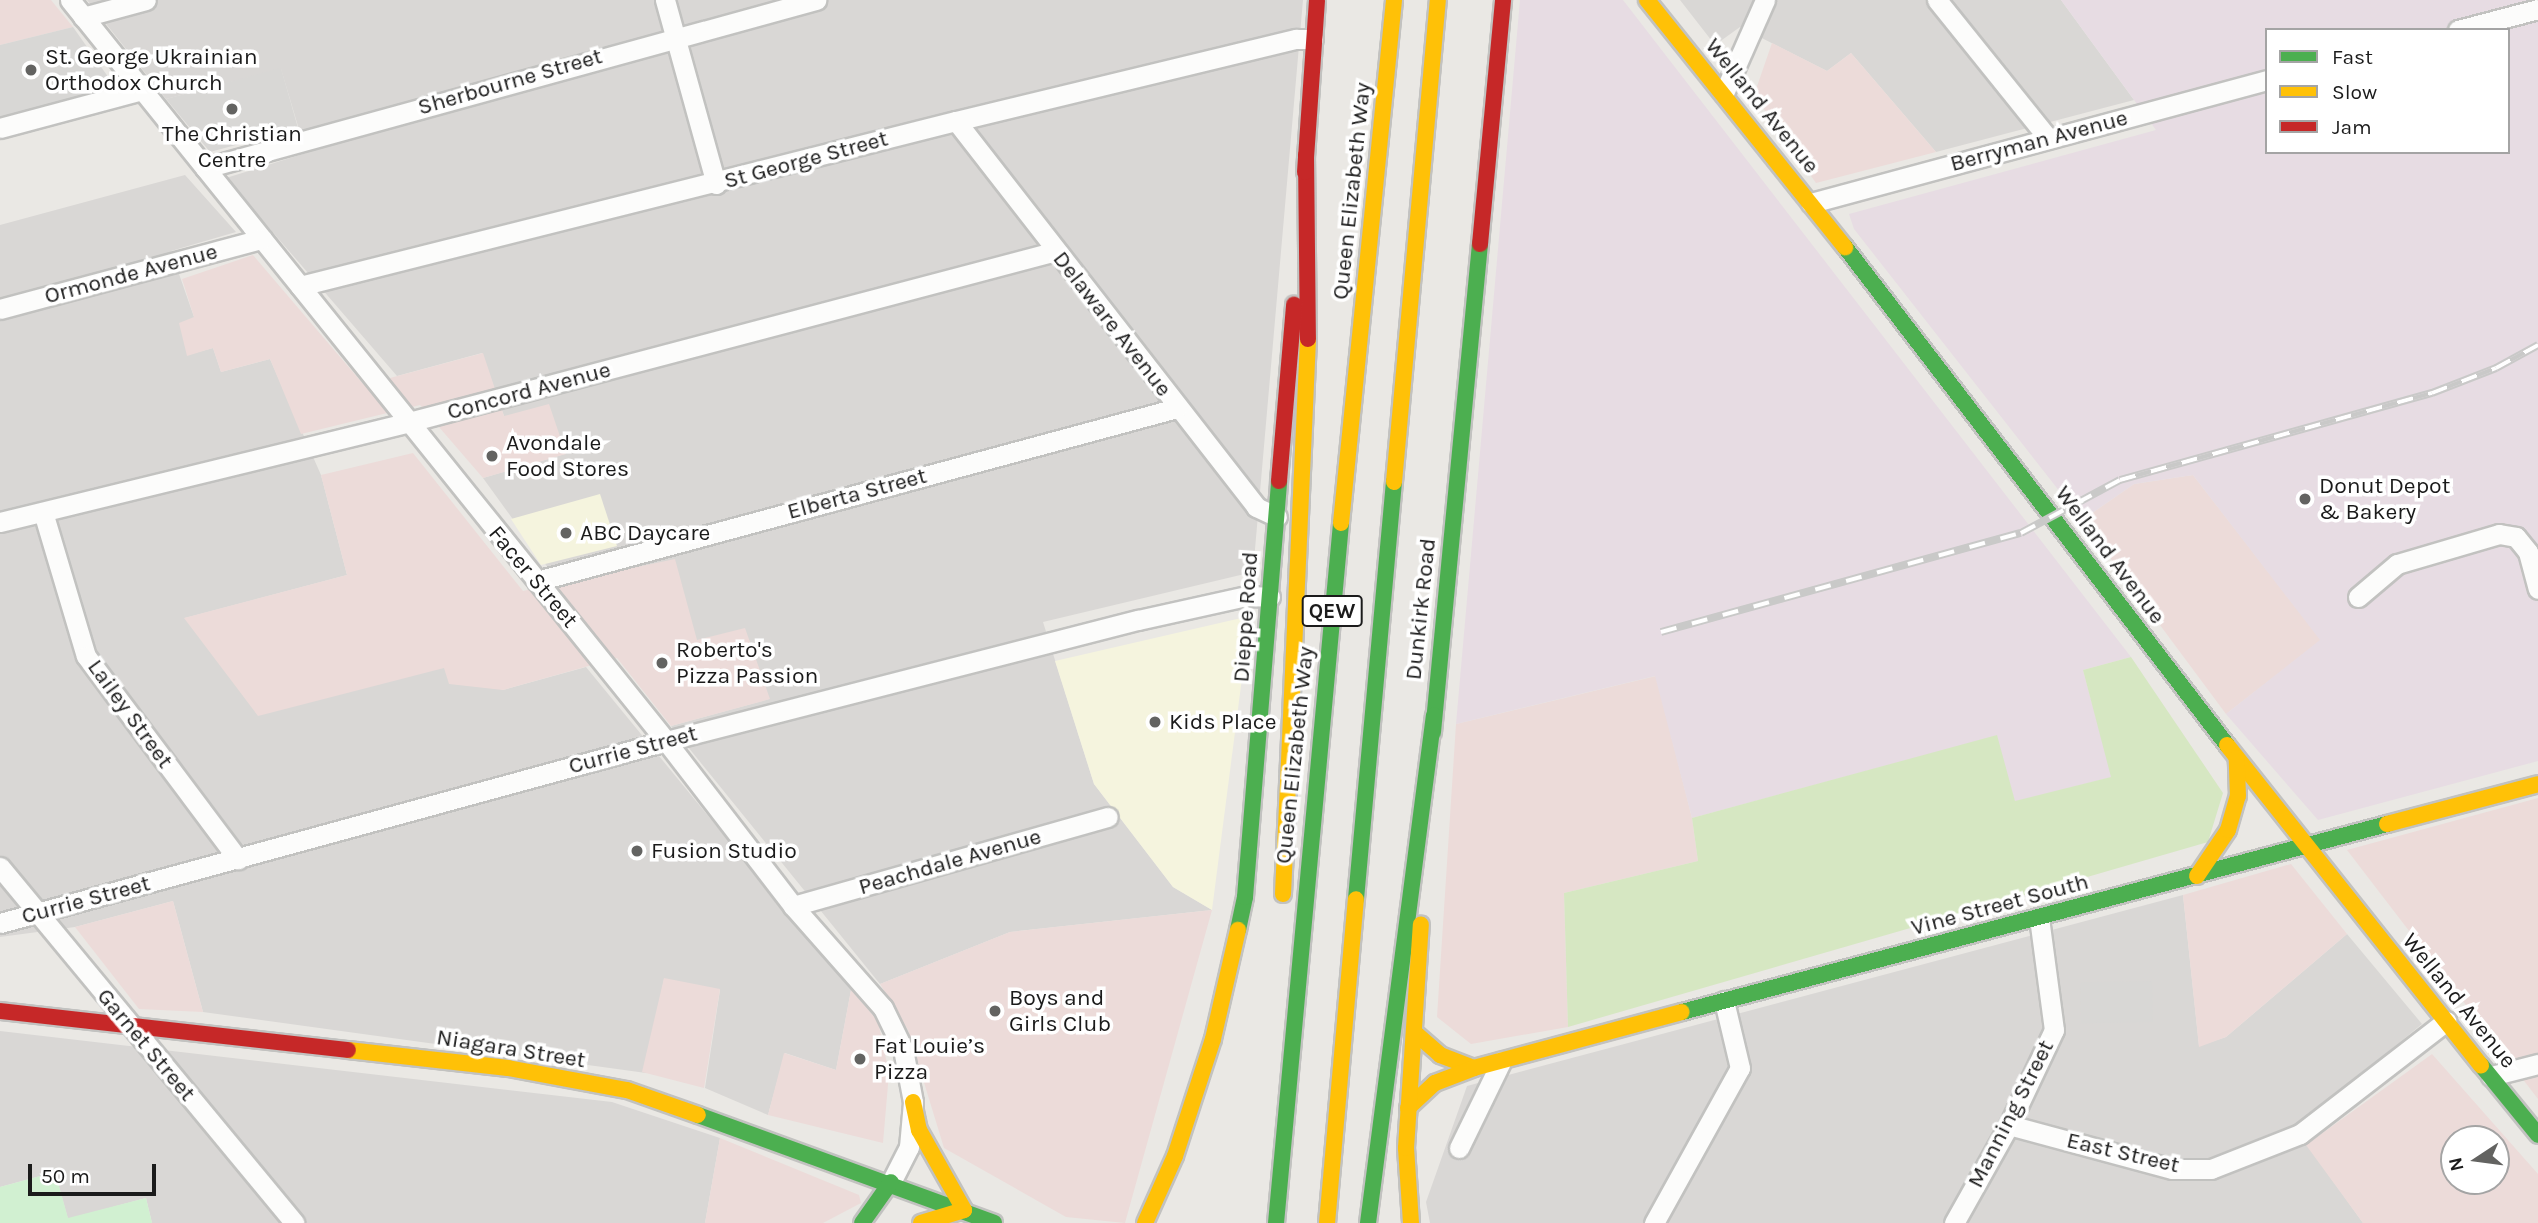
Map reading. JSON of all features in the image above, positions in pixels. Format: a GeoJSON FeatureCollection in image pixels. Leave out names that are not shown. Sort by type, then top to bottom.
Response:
{"type":"FeatureCollection","features":[{"type":"Feature","properties":{"kind":"main road","name":"Dieppe Road"},"geometry":{"type":"LineString","coordinates":[[1145,1223],[1175,1156],[1213,1039],[1236,946],[1251,852],[1317,0]]}},
{"type":"Feature","properties":{"kind":"main road","name":"Queen Elizabeth Way"},"geometry":{"type":"LineString","coordinates":[[1276,1223],[1394,0]]}},
{"type":"Feature","properties":{"kind":"main road","name":"QEW"},"geometry":{"type":"LineString","coordinates":[[1327,1223],[1438,0]]}},
{"type":"Feature","properties":{"kind":"main road","name":"Dunkirk Road"},"geometry":{"type":"LineString","coordinates":[[1411,1223],[1407,1186],[1408,1108],[1434,715],[1503,0]]}},
{"type":"Feature","properties":{"kind":"main road","name":"Welland Avenue"},"geometry":{"type":"LineString","coordinates":[[1647,0],[1811,203],[2305,847],[2538,1135]]}},
{"type":"Feature","properties":{"kind":"main road"},"geometry":{"type":"LineString","coordinates":[[1282,907],[1308,363],[1306,155]]}},
{"type":"Feature","properties":{"kind":"main road"},"geometry":{"type":"LineString","coordinates":[[1368,1223],[1434,715]]}},
{"type":"Feature","properties":{"kind":"main road"},"geometry":{"type":"LineString","coordinates":[[2197,876],[2228,830],[2238,796],[2237,758]]}},
{"type":"Feature","properties":{"kind":"main road","name":"Vine Street South"},"geometry":{"type":"LineString","coordinates":[[1408,1108],[1435,1083],[1474,1069],[2538,784]]}},
{"type":"Feature","properties":{"kind":"main road"},"geometry":{"type":"LineString","coordinates":[[1283,963],[1284,1131]]}},
{"type":"Feature","properties":{"kind":"main road","name":"Niagara Street"},"geometry":{"type":"LineString","coordinates":[[0,1011],[508,1068],[627,1090],[891,1182],[994,1223]]}},
{"type":"Feature","properties":{"kind":"main road"},"geometry":{"type":"LineString","coordinates":[[1414,1032],[1440,1055],[1474,1069]]}},
{"type":"Feature","properties":{"kind":"main road"},"geometry":{"type":"LineString","coordinates":[[913,1102],[919,1130],[964,1210],[921,1223]]}},
{"type":"Feature","properties":{"kind":"main road"},"geometry":{"type":"LineString","coordinates":[[862,1223],[891,1182]]}},
{"type":"Feature","properties":{"kind":"street","name":"Facer Street"},"geometry":{"type":"LineString","coordinates":[[70,0],[666,741],[793,906],[883,1008],[903,1049],[913,1102],[909,1147],[891,1182]]}},
{"type":"Feature","properties":{"kind":"street"},"geometry":{"type":"LineString","coordinates":[[83,16],[146,0]]}},
{"type":"Feature","properties":{"kind":"street"},"geometry":{"type":"LineString","coordinates":[[665,0],[716,184]]}},
{"type":"Feature","properties":{"kind":"street","name":"Sherbourne Street"},"geometry":{"type":"LineString","coordinates":[[205,168],[675,36],[816,0]]}},
{"type":"Feature","properties":{"kind":"street"},"geometry":{"type":"LineString","coordinates":[[1724,93],[1765,0]]}},
{"type":"Feature","properties":{"kind":"street"},"geometry":{"type":"LineString","coordinates":[[1937,0],[2048,138]]}},
{"type":"Feature","properties":{"kind":"street"},"geometry":{"type":"LineString","coordinates":[[2466,28],[2538,9]]}},
{"type":"Feature","properties":{"kind":"street","name":"St George Street"},"geometry":{"type":"LineString","coordinates":[[300,286],[716,184],[956,121],[1296,39],[1313,39]]}},
{"type":"Feature","properties":{"kind":"street","name":"Berryman Avenue"},"geometry":{"type":"LineString","coordinates":[[1811,203],[2265,81]]}},
{"type":"Feature","properties":{"kind":"street"},"geometry":{"type":"LineString","coordinates":[[0,128],[142,90]]}},
{"type":"Feature","properties":{"kind":"street","name":"Delaware Avenue"},"geometry":{"type":"LineString","coordinates":[[956,121],[1256,506],[1277,517]]}},
{"type":"Feature","properties":{"kind":"street","name":"Ormonde Avenue"},"geometry":{"type":"LineString","coordinates":[[0,309],[262,240]]}},
{"type":"Feature","properties":{"kind":"street","name":"Concord Avenue"},"geometry":{"type":"LineString","coordinates":[[0,522],[409,422],[1056,251]]}},
{"type":"Feature","properties":{"kind":"street","name":"Elberta Street"},"geometry":{"type":"LineString","coordinates":[[537,581],[1177,408]]}},
{"type":"Feature","properties":{"kind":"street","name":"Lailey Street"},"geometry":{"type":"LineString","coordinates":[[43,512],[86,656],[238,859]]}},
{"type":"Feature","properties":{"kind":"street"},"geometry":{"type":"LineString","coordinates":[[2358,597],[2397,564],[2499,534],[2516,537],[2528,552],[2538,589]]}},
{"type":"Feature","properties":{"kind":"street","name":"Currie Street"},"geometry":{"type":"LineString","coordinates":[[0,923],[666,741],[1138,620],[1246,596],[1270,597]]}},
{"type":"Feature","properties":{"kind":"street","name":"Peachdale Avenue"},"geometry":{"type":"LineString","coordinates":[[793,906],[1108,817]]}},
{"type":"Feature","properties":{"kind":"street","name":"Garnet Street"},"geometry":{"type":"LineString","coordinates":[[0,867],[294,1223]]}},
{"type":"Feature","properties":{"kind":"street","name":"Manning Street"},"geometry":{"type":"LineString","coordinates":[[1954,1223],[2009,1125],[2054,1030],[2039,918]]}},
{"type":"Feature","properties":{"kind":"street"},"geometry":{"type":"LineString","coordinates":[[1654,1223],[1740,1069],[1724,1001]]}},
{"type":"Feature","properties":{"kind":"street","name":"East Street"},"geometry":{"type":"LineString","coordinates":[[2009,1125],[2172,1169],[2211,1169],[2300,1134],[2446,1021]]}},
{"type":"Feature","properties":{"kind":"street"},"geometry":{"type":"LineString","coordinates":[[1459,1148],[1501,1062]]}},
{"type":"Feature","properties":{"kind":"street"},"geometry":{"type":"LineString","coordinates":[[2491,1076],[2538,1064]]}},
{"type":"Feature","properties":{"kind":"shaded area"},"geometry":{"type":"Polygon","coordinates":[[[0,0],[51,0],[73,27],[0,45],[0,0]]]}},
{"type":"Feature","properties":{"kind":"shaded area"},"geometry":{"type":"Polygon","coordinates":[[[87,0],[1303,0],[1253,572],[1043,622],[1094,784],[1173,887],[1212,910],[1010,932],[880,984],[671,726],[769,699],[697,640],[559,583],[483,478],[565,454],[504,416],[482,353],[397,376],[226,178],[306,153],[281,69],[166,99],[87,0]]]}},
{"type":"Feature","properties":{"kind":"shaded area"},"geometry":{"type":"Polygon","coordinates":[[[1520,0],[1623,0],[2131,657],[2083,670],[2112,777],[2015,802],[1996,736],[1692,818],[1655,676],[1456,724],[1520,0]]]}},
{"type":"Feature","properties":{"kind":"shaded area"},"geometry":{"type":"Polygon","coordinates":[[[1680,0],[2061,0],[2134,100],[1936,152],[1851,53],[1827,71],[1740,27],[1715,45],[1680,0]]]}},
{"type":"Feature","properties":{"kind":"shaded area"},"geometry":{"type":"Polygon","coordinates":[[[2061,0],[2538,0],[2538,761],[2318,820],[2226,714],[2320,640],[2193,475],[2134,484],[2082,520],[1854,229],[1849,214],[2156,130],[2061,0]]]}},
{"type":"Feature","properties":{"kind":"shaded area"},"geometry":{"type":"Polygon","coordinates":[[[73,27],[118,91],[0,121],[0,45],[73,27]]]}},
{"type":"Feature","properties":{"kind":"shaded area"},"geometry":{"type":"Polygon","coordinates":[[[1772,43],[1827,71],[1851,53],[1936,152],[1816,183],[1754,95],[1772,43]]]}},
{"type":"Feature","properties":{"kind":"shaded area"},"geometry":{"type":"Polygon","coordinates":[[[281,68],[298,128],[210,152],[166,99],[281,68]]]}},
{"type":"Feature","properties":{"kind":"shaded area"},"geometry":{"type":"Polygon","coordinates":[[[185,175],[236,232],[171,251],[194,317],[187,355],[213,348],[221,372],[270,359],[321,475],[347,575],[185,618],[445,668],[503,690],[586,667],[851,990],[836,1070],[785,1053],[768,1115],[705,1088],[720,990],[664,979],[646,1073],[203,1012],[173,901],[75,927],[0,937],[0,225],[185,175]]]}},
{"type":"Feature","properties":{"kind":"shaded area"},"geometry":{"type":"Polygon","coordinates":[[[253,255],[364,385],[483,353],[504,416],[549,404],[566,454],[483,478],[420,405],[301,434],[270,359],[221,372],[213,348],[187,356],[179,323],[194,317],[182,279],[253,255]]]}},
{"type":"Feature","properties":{"kind":"shaded area"},"geometry":{"type":"Polygon","coordinates":[[[413,453],[523,591],[675,559],[697,640],[745,628],[770,699],[671,726],[617,658],[503,690],[449,684],[444,668],[258,716],[184,618],[347,575],[321,475],[413,453]]]}},
{"type":"Feature","properties":{"kind":"shaded area"},"geometry":{"type":"Polygon","coordinates":[[[2193,475],[2321,640],[2226,714],[2082,520],[2134,484],[2193,475]]]}},
{"type":"Feature","properties":{"kind":"shaded area","name":"ABC Daycare"},"geometry":{"type":"Polygon","coordinates":[[[600,494],[617,546],[541,565],[511,519],[600,494]]]}},
{"type":"Feature","properties":{"kind":"shaded area","name":"Kids Place"},"geometry":{"type":"Polygon","coordinates":[[[1250,616],[1212,910],[1173,887],[1094,784],[1055,661],[1250,616]]]}},
{"type":"Feature","properties":{"kind":"shaded area"},"geometry":{"type":"Polygon","coordinates":[[[1656,676],[1692,818],[1698,861],[1564,893],[1568,1027],[1471,1044],[1437,1017],[1456,724],[1656,676]]]}},
{"type":"Feature","properties":{"kind":"shaded area"},"geometry":{"type":"Polygon","coordinates":[[[2538,798],[2538,1099],[2347,850],[2538,798]]]}},
{"type":"Feature","properties":{"kind":"shaded area"},"geometry":{"type":"Polygon","coordinates":[[[2291,864],[2347,934],[2226,1037],[2199,1047],[2183,895],[2291,864]]]}},
{"type":"Feature","properties":{"kind":"shaded area"},"geometry":{"type":"Polygon","coordinates":[[[2183,895],[2199,1046],[2226,1037],[2347,934],[2422,1024],[2295,1128],[2363,1223],[1430,1223],[1426,1202],[1467,1086],[2183,895]]]}},
{"type":"Feature","properties":{"kind":"shaded area"},"geometry":{"type":"Polygon","coordinates":[[[173,901],[203,1012],[139,1009],[75,927],[173,901]]]}},
{"type":"Feature","properties":{"kind":"shaded area"},"geometry":{"type":"Polygon","coordinates":[[[1212,910],[1125,1223],[1066,1217],[944,1148],[908,1030],[880,984],[1010,932],[1212,910]]]}},
{"type":"Feature","properties":{"kind":"shaded area"},"geometry":{"type":"Polygon","coordinates":[[[664,978],[720,989],[704,1088],[642,1072],[664,978]]]}},
{"type":"Feature","properties":{"kind":"shaded area"},"geometry":{"type":"Polygon","coordinates":[[[2152,981],[2153,1022],[2081,1023],[2080,982],[2152,981]]]}},
{"type":"Feature","properties":{"kind":"shaded area"},"geometry":{"type":"Polygon","coordinates":[[[851,990],[878,1021],[889,1073],[883,1143],[768,1115],[784,1053],[836,1070],[851,990]]]}},
{"type":"Feature","properties":{"kind":"shaded area"},"geometry":{"type":"Polygon","coordinates":[[[0,1031],[612,1102],[720,1138],[705,1223],[152,1223],[146,1198],[68,1219],[55,1172],[0,1187],[0,1031]]]}},
{"type":"Feature","properties":{"kind":"shaded area"},"geometry":{"type":"Polygon","coordinates":[[[2432,1054],[2495,1125],[2440,1125],[2440,1195],[2510,1195],[2510,1142],[2538,1174],[2538,1223],[2363,1223],[2306,1145],[2432,1054]]]}},
{"type":"Feature","properties":{"kind":"shaded area"},"geometry":{"type":"Polygon","coordinates":[[[720,1138],[859,1195],[861,1203],[823,1223],[705,1223],[720,1138]]]}},
{"type":"Feature","properties":{"kind":"green space"},"geometry":{"type":"Polygon","coordinates":[[[2131,657],[2223,793],[2208,842],[1568,1027],[1564,893],[1698,861],[1692,818],[1997,735],[2015,801],[2111,777],[2083,670],[2131,657]]]}},
{"type":"Feature","properties":{"kind":"green space"},"geometry":{"type":"Polygon","coordinates":[[[55,1172],[68,1218],[146,1198],[152,1223],[0,1223],[0,1187],[55,1172]]]}},
{"type":"Feature","properties":{"kind":"railway"},"geometry":{"type":"LineString","coordinates":[[1661,632],[2021,533],[2120,480],[2432,393],[2496,368],[2538,345]]}},
{"type":"Feature","properties":{"kind":"traffic: fast"},"geometry":{"type":"LineString","coordinates":[[1433,732],[1480,244]]}},
{"type":"Feature","properties":{"kind":"traffic: fast"},"geometry":{"type":"LineString","coordinates":[[1845,247],[2227,745]]}},
{"type":"Feature","properties":{"kind":"traffic: fast"},"geometry":{"type":"LineString","coordinates":[[1238,930],[1245,897],[1279,481]]}},
{"type":"Feature","properties":{"kind":"traffic: fast"},"geometry":{"type":"LineString","coordinates":[[1356,899],[1394,482]]}},
{"type":"Feature","properties":{"kind":"traffic: fast"},"geometry":{"type":"LineString","coordinates":[[1276,1223],[1341,523]]}},
{"type":"Feature","properties":{"kind":"traffic: fast"},"geometry":{"type":"LineString","coordinates":[[1368,1223],[1434,715]]}},
{"type":"Feature","properties":{"kind":"traffic: fast"},"geometry":{"type":"LineString","coordinates":[[1682,1012],[2387,824]]}},
{"type":"Feature","properties":{"kind":"traffic: fast"},"geometry":{"type":"LineString","coordinates":[[2481,1065],[2538,1135]]}},
{"type":"Feature","properties":{"kind":"traffic: fast"},"geometry":{"type":"LineString","coordinates":[[698,1115],[994,1223]]}},
{"type":"Feature","properties":{"kind":"traffic: fast"},"geometry":{"type":"LineString","coordinates":[[862,1223],[891,1182]]}},
{"type":"Feature","properties":{"kind":"traffic: slow"},"geometry":{"type":"LineString","coordinates":[[1341,523],[1394,0]]}},
{"type":"Feature","properties":{"kind":"traffic: slow"},"geometry":{"type":"LineString","coordinates":[[1394,482],[1438,0]]}},
{"type":"Feature","properties":{"kind":"traffic: slow"},"geometry":{"type":"LineString","coordinates":[[1647,0],[1845,247]]}},
{"type":"Feature","properties":{"kind":"traffic: slow"},"geometry":{"type":"LineString","coordinates":[[1283,894],[1308,339]]}},
{"type":"Feature","properties":{"kind":"traffic: slow"},"geometry":{"type":"LineString","coordinates":[[2227,745],[2481,1065]]}},
{"type":"Feature","properties":{"kind":"traffic: slow"},"geometry":{"type":"LineString","coordinates":[[2197,876],[2228,830],[2238,796],[2237,758]]}},
{"type":"Feature","properties":{"kind":"traffic: slow"},"geometry":{"type":"LineString","coordinates":[[2387,824],[2538,784]]}},
{"type":"Feature","properties":{"kind":"traffic: slow"},"geometry":{"type":"LineString","coordinates":[[1327,1223],[1356,899]]}},
{"type":"Feature","properties":{"kind":"traffic: slow"},"geometry":{"type":"LineString","coordinates":[[1411,1223],[1406,1148],[1421,925]]}},
{"type":"Feature","properties":{"kind":"traffic: slow"},"geometry":{"type":"LineString","coordinates":[[1145,1223],[1175,1156],[1213,1039],[1238,930]]}},
{"type":"Feature","properties":{"kind":"traffic: slow"},"geometry":{"type":"LineString","coordinates":[[1408,1108],[1435,1083],[1474,1068],[1682,1012]]}},
{"type":"Feature","properties":{"kind":"traffic: slow"},"geometry":{"type":"LineString","coordinates":[[1414,1032],[1440,1055],[1474,1068]]}},
{"type":"Feature","properties":{"kind":"traffic: slow"},"geometry":{"type":"LineString","coordinates":[[348,1050],[508,1068],[627,1090],[698,1115]]}},
{"type":"Feature","properties":{"kind":"traffic: slow"},"geometry":{"type":"LineString","coordinates":[[913,1102],[919,1130],[964,1210]]}},
{"type":"Feature","properties":{"kind":"traffic: slow"},"geometry":{"type":"LineString","coordinates":[[921,1223],[964,1210]]}},
{"type":"Feature","properties":{"kind":"traffic: jam"},"geometry":{"type":"LineString","coordinates":[[1305,172],[1317,0]]}},
{"type":"Feature","properties":{"kind":"traffic: jam"},"geometry":{"type":"LineString","coordinates":[[1480,244],[1503,0]]}},
{"type":"Feature","properties":{"kind":"traffic: jam"},"geometry":{"type":"LineString","coordinates":[[1306,155],[1308,339]]}},
{"type":"Feature","properties":{"kind":"traffic: jam"},"geometry":{"type":"LineString","coordinates":[[1279,481],[1294,305]]}},
{"type":"Feature","properties":{"kind":"traffic: jam"},"geometry":{"type":"LineString","coordinates":[[0,1011],[348,1050]]}},
{"type":"Feature","properties":{"kind":"place","name":"St. George Ukrainian Orthodox Church"},"geometry":{"type":"Point","coordinates":[31,70]}},
{"type":"Feature","properties":{"kind":"place","name":"The Christian Centre"},"geometry":{"type":"Point","coordinates":[232,109]}},
{"type":"Feature","properties":{"kind":"place","name":"Avondale Food Stores"},"geometry":{"type":"Point","coordinates":[492,456]}},
{"type":"Feature","properties":{"kind":"place","name":"Donut Depot & Bakery"},"geometry":{"type":"Point","coordinates":[2305,499]}},
{"type":"Feature","properties":{"kind":"place","name":"ABC Daycare"},"geometry":{"type":"Point","coordinates":[566,533]}},
{"type":"Feature","properties":{"kind":"place","name":"Roberto's Pizza Passion"},"geometry":{"type":"Point","coordinates":[662,663]}},
{"type":"Feature","properties":{"kind":"place","name":"Kids Place"},"geometry":{"type":"Point","coordinates":[1155,722]}},
{"type":"Feature","properties":{"kind":"place","name":"Fusion Studio"},"geometry":{"type":"Point","coordinates":[637,851]}},
{"type":"Feature","properties":{"kind":"place","name":"Boys and Girls Club"},"geometry":{"type":"Point","coordinates":[995,1011]}},
{"type":"Feature","properties":{"kind":"place","name":"Fat Louie’s Pizza"},"geometry":{"type":"Point","coordinates":[860,1059]}}]}
